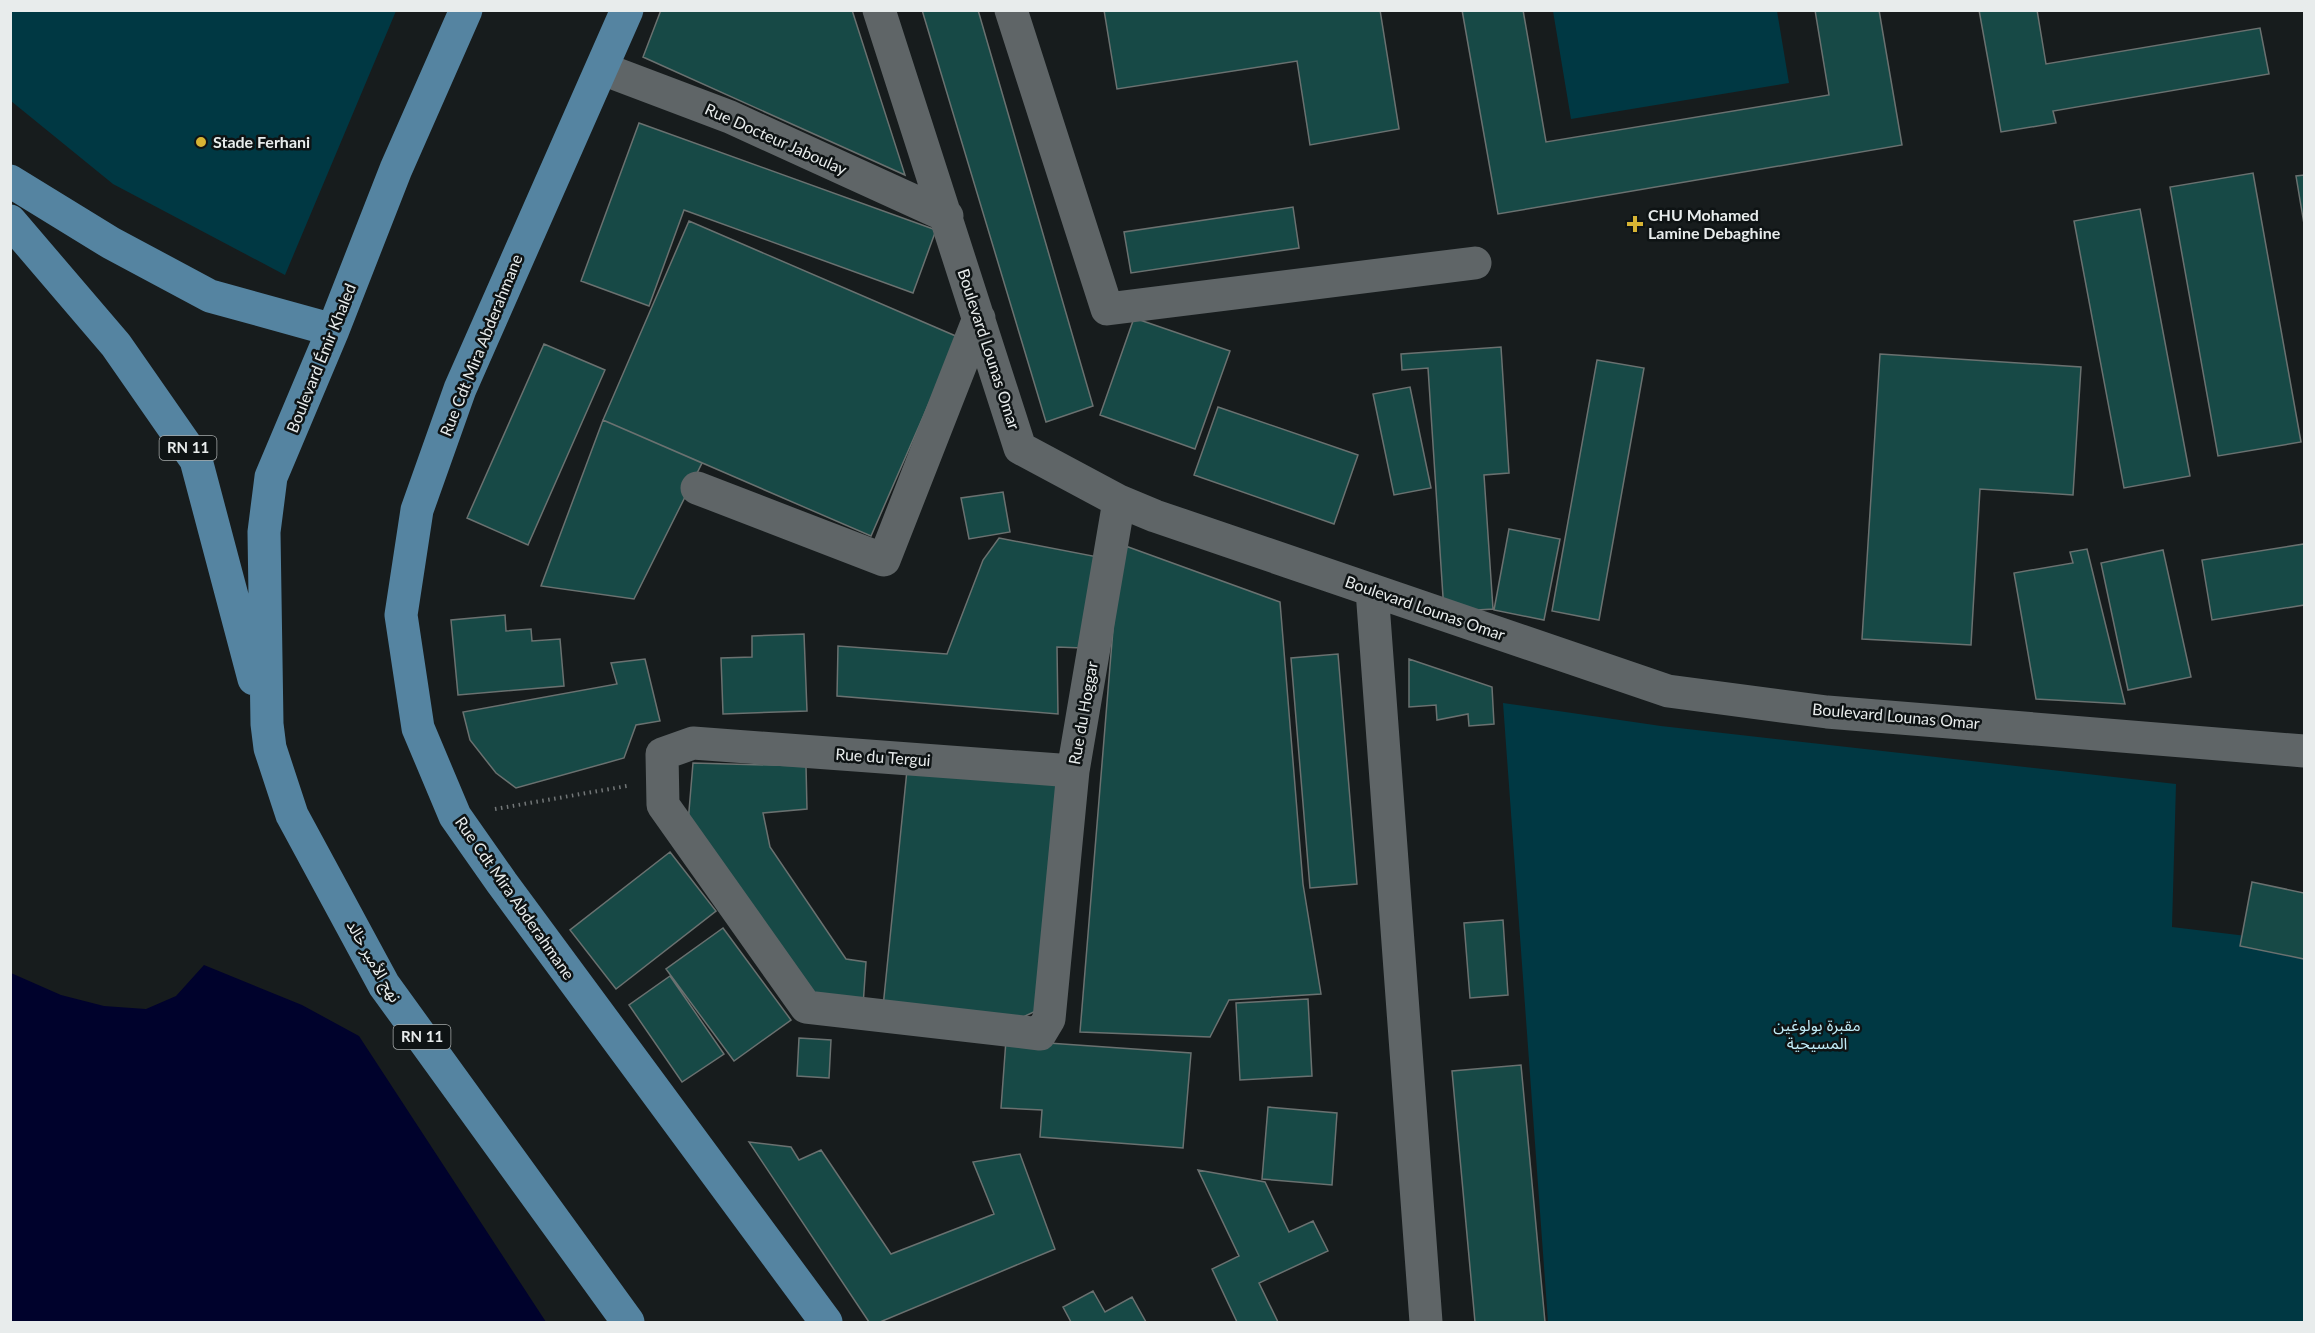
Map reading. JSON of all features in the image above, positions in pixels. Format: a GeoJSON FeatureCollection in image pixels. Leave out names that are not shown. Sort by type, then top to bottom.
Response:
{"type":"FeatureCollection","features":[{"type":"Feature","properties":{"kind":"main road","name":"Boulevard Émir Khaled"},"geometry":{"type":"LineString","coordinates":[[267,724],[264,532],[271,477],[333,330],[396,169],[466,10]]}},
{"type":"Feature","properties":{"kind":"main road","name":"Rue Cdt Mira Abderahmane"},"geometry":{"type":"LineString","coordinates":[[627,10],[603,69],[574,128],[460,389],[417,510],[401,615],[418,728],[455,816],[826,1323]]}},
{"type":"Feature","properties":{"kind":"main road"},"geometry":{"type":"LineString","coordinates":[[10,181],[111,243],[210,296],[333,330]]}},
{"type":"Feature","properties":{"kind":"main road","name":"RN 11"},"geometry":{"type":"LineString","coordinates":[[10,221],[116,345],[196,460],[267,724]]}},
{"type":"Feature","properties":{"kind":"main road","name":"نهج الأمير خالد"},"geometry":{"type":"LineString","coordinates":[[267,724],[270,748],[292,814],[384,985],[628,1323]]}},
{"type":"Feature","properties":{"kind":"street","name":"Boulevard Lounas Omar"},"geometry":{"type":"LineString","coordinates":[[879,10],[1020,447],[1119,501],[1155,516],[1668,691],[1827,712],[2304,751]]}},
{"type":"Feature","properties":{"kind":"street"},"geometry":{"type":"LineString","coordinates":[[1011,10],[1107,309],[1475,263]]}},
{"type":"Feature","properties":{"kind":"street","name":"Rue Docteur Jaboulay"},"geometry":{"type":"LineString","coordinates":[[603,69],[730,117],[947,216]]}},
{"type":"Feature","properties":{"kind":"street"},"geometry":{"type":"LineString","coordinates":[[697,488],[884,560],[979,318]]}},
{"type":"Feature","properties":{"kind":"street","name":"Rue du Hoggar"},"geometry":{"type":"LineString","coordinates":[[663,780],[663,805],[806,1007],[1040,1034],[1049,1019],[1073,771],[1119,501]]}},
{"type":"Feature","properties":{"kind":"street"},"geometry":{"type":"LineString","coordinates":[[1372,590],[1425,1323]]}},
{"type":"Feature","properties":{"kind":"street","name":"Rue du Tergui"},"geometry":{"type":"LineString","coordinates":[[663,780],[662,754],[693,743],[1073,771]]}},
{"type":"Feature","properties":{"kind":"path"},"geometry":{"type":"LineString","coordinates":[[455,816],[663,780]]}},
{"type":"Feature","properties":{"kind":"green space","name":"Stade Ferhani"},"geometry":{"type":"Polygon","coordinates":[[[10,11],[396,11],[285,275],[113,184],[11,101],[10,11]]]}},
{"type":"Feature","properties":{"kind":"green space"},"geometry":{"type":"Polygon","coordinates":[[[1553,11],[1777,11],[1789,83],[1571,119],[1553,11]]]}},
{"type":"Feature","properties":{"kind":"green space","name":"مقبرة بولوغين المسيحية"},"geometry":{"type":"Polygon","coordinates":[[[1503,703],[1661,726],[2176,784],[2172,927],[2304,943],[2304,1322],[1548,1322],[1503,703]]]}},
{"type":"Feature","properties":{"kind":"shaded area"},"geometry":{"type":"Polygon","coordinates":[[[204,965],[302,1005],[359,1036],[546,1322],[11,1322],[11,973],[61,995],[104,1006],[146,1009],[176,996],[204,965]]]}},
{"type":"Feature","properties":{"kind":"building"},"geometry":{"type":"Polygon","coordinates":[[[661,10],[852,10],[905,175],[643,57],[661,10]]]}},
{"type":"Feature","properties":{"kind":"building"},"geometry":{"type":"Polygon","coordinates":[[[922,10],[978,10],[1093,406],[1046,422],[922,10]]]}},
{"type":"Feature","properties":{"kind":"building"},"geometry":{"type":"Polygon","coordinates":[[[1104,10],[1380,10],[1399,129],[1310,145],[1297,61],[1117,89],[1104,10]]]}},
{"type":"Feature","properties":{"kind":"building"},"geometry":{"type":"Polygon","coordinates":[[[1462,10],[1523,10],[1546,142],[1829,95],[1815,10],[1879,10],[1902,145],[1498,214],[1462,10]]]}},
{"type":"Feature","properties":{"kind":"building"},"geometry":{"type":"Polygon","coordinates":[[[1979,10],[2037,10],[2046,64],[2260,28],[2269,74],[2053,111],[2056,123],[2001,132],[1979,10]]]}},
{"type":"Feature","properties":{"kind":"building"},"geometry":{"type":"Polygon","coordinates":[[[639,123],[936,230],[913,293],[684,210],[649,306],[581,281],[639,123]]]}},
{"type":"Feature","properties":{"kind":"building"},"geometry":{"type":"Polygon","coordinates":[[[2253,173],[2301,442],[2218,456],[2170,187],[2253,173]]]}},
{"type":"Feature","properties":{"kind":"building"},"geometry":{"type":"Polygon","coordinates":[[[2304,175],[2304,224],[2296,176],[2304,175]]]}},
{"type":"Feature","properties":{"kind":"building"},"geometry":{"type":"Polygon","coordinates":[[[1293,207],[1299,248],[1131,273],[1124,232],[1293,207]]]}},
{"type":"Feature","properties":{"kind":"building"},"geometry":{"type":"Polygon","coordinates":[[[2140,209],[2190,476],[2124,488],[2074,221],[2140,209]]]}},
{"type":"Feature","properties":{"kind":"building"},"geometry":{"type":"Polygon","coordinates":[[[689,221],[958,337],[871,536],[603,420],[689,221]]]}},
{"type":"Feature","properties":{"kind":"building"},"geometry":{"type":"Polygon","coordinates":[[[1134,318],[1230,351],[1195,449],[1100,415],[1134,318]]]}},
{"type":"Feature","properties":{"kind":"building"},"geometry":{"type":"Polygon","coordinates":[[[544,344],[605,370],[528,545],[467,518],[544,344]]]}},
{"type":"Feature","properties":{"kind":"building"},"geometry":{"type":"Polygon","coordinates":[[[1501,347],[1509,473],[1484,475],[1493,609],[1444,612],[1428,368],[1402,370],[1401,354],[1501,347]]]}},
{"type":"Feature","properties":{"kind":"building"},"geometry":{"type":"Polygon","coordinates":[[[1880,354],[2081,367],[2073,495],[1980,489],[1971,645],[1862,639],[1880,354]]]}},
{"type":"Feature","properties":{"kind":"building"},"geometry":{"type":"Polygon","coordinates":[[[1597,360],[1644,368],[1599,620],[1552,611],[1597,360]]]}},
{"type":"Feature","properties":{"kind":"building"},"geometry":{"type":"Polygon","coordinates":[[[1410,387],[1431,488],[1394,495],[1373,394],[1410,387]]]}},
{"type":"Feature","properties":{"kind":"building"},"geometry":{"type":"Polygon","coordinates":[[[1218,407],[1358,455],[1334,524],[1194,475],[1218,407]]]}},
{"type":"Feature","properties":{"kind":"building"},"geometry":{"type":"Polygon","coordinates":[[[603,420],[702,463],[634,599],[541,586],[603,420]]]}},
{"type":"Feature","properties":{"kind":"building"},"geometry":{"type":"Polygon","coordinates":[[[1003,492],[1010,532],[969,539],[961,498],[1003,492]]]}},
{"type":"Feature","properties":{"kind":"building"},"geometry":{"type":"Polygon","coordinates":[[[1509,529],[1560,539],[1544,620],[1494,610],[1509,529]]]}},
{"type":"Feature","properties":{"kind":"building"},"geometry":{"type":"Polygon","coordinates":[[[999,538],[1098,557],[1083,648],[1057,647],[1058,714],[837,696],[838,646],[947,654],[983,560],[999,538]]]}},
{"type":"Feature","properties":{"kind":"building"},"geometry":{"type":"Polygon","coordinates":[[[1120,544],[1280,602],[1303,884],[1321,994],[1229,1000],[1210,1037],[1080,1032],[1120,544]]]}},
{"type":"Feature","properties":{"kind":"building"},"geometry":{"type":"Polygon","coordinates":[[[2304,544],[2304,605],[2212,620],[2202,560],[2304,544]]]}},
{"type":"Feature","properties":{"kind":"building"},"geometry":{"type":"Polygon","coordinates":[[[2087,549],[2125,704],[2036,699],[2014,573],[2073,563],[2070,552],[2087,549]]]}},
{"type":"Feature","properties":{"kind":"building"},"geometry":{"type":"Polygon","coordinates":[[[2163,550],[2191,677],[2128,690],[2101,563],[2163,550]]]}},
{"type":"Feature","properties":{"kind":"building"},"geometry":{"type":"Polygon","coordinates":[[[505,615],[506,631],[531,629],[532,641],[560,639],[564,686],[458,695],[451,620],[505,615]]]}},
{"type":"Feature","properties":{"kind":"building"},"geometry":{"type":"Polygon","coordinates":[[[804,634],[807,711],[723,714],[721,658],[752,657],[752,636],[804,634]]]}},
{"type":"Feature","properties":{"kind":"building"},"geometry":{"type":"Polygon","coordinates":[[[1338,654],[1357,884],[1310,888],[1291,658],[1338,654]]]}},
{"type":"Feature","properties":{"kind":"building"},"geometry":{"type":"Polygon","coordinates":[[[645,659],[660,721],[636,725],[624,758],[516,788],[496,773],[470,740],[463,712],[617,684],[611,663],[645,659]]]}},
{"type":"Feature","properties":{"kind":"building"},"geometry":{"type":"Polygon","coordinates":[[[1409,659],[1492,687],[1494,724],[1469,726],[1468,714],[1437,720],[1436,705],[1409,707],[1409,659]]]}},
{"type":"Feature","properties":{"kind":"building"},"geometry":{"type":"Polygon","coordinates":[[[693,763],[806,766],[807,809],[763,813],[770,847],[846,959],[866,962],[863,1006],[814,1003],[688,823],[693,763]]]}},
{"type":"Feature","properties":{"kind":"building"},"geometry":{"type":"Polygon","coordinates":[[[907,770],[1060,785],[1038,1010],[1008,1024],[883,1007],[907,770]]]}},
{"type":"Feature","properties":{"kind":"building"},"geometry":{"type":"Polygon","coordinates":[[[670,852],[716,911],[616,989],[570,930],[670,852]]]}},
{"type":"Feature","properties":{"kind":"building"},"geometry":{"type":"Polygon","coordinates":[[[2252,882],[2304,893],[2304,959],[2240,946],[2252,882]]]}},
{"type":"Feature","properties":{"kind":"building"},"geometry":{"type":"Polygon","coordinates":[[[1503,920],[1508,995],[1470,998],[1464,923],[1503,920]]]}},
{"type":"Feature","properties":{"kind":"building"},"geometry":{"type":"Polygon","coordinates":[[[723,928],[791,1020],[734,1061],[666,969],[723,928]]]}},
{"type":"Feature","properties":{"kind":"building"},"geometry":{"type":"Polygon","coordinates":[[[670,976],[724,1054],[682,1082],[629,1005],[670,976]]]}},
{"type":"Feature","properties":{"kind":"building"},"geometry":{"type":"Polygon","coordinates":[[[1308,999],[1312,1076],[1240,1080],[1236,1003],[1308,999]]]}},
{"type":"Feature","properties":{"kind":"building"},"geometry":{"type":"Polygon","coordinates":[[[799,1038],[831,1040],[829,1078],[797,1076],[799,1038]]]}},
{"type":"Feature","properties":{"kind":"building"},"geometry":{"type":"Polygon","coordinates":[[[1006,1040],[1191,1053],[1183,1148],[1040,1137],[1042,1110],[1001,1108],[1006,1040]]]}},
{"type":"Feature","properties":{"kind":"building"},"geometry":{"type":"Polygon","coordinates":[[[1521,1065],[1545,1322],[1475,1322],[1452,1071],[1521,1065]]]}},
{"type":"Feature","properties":{"kind":"building"},"geometry":{"type":"Polygon","coordinates":[[[1268,1107],[1337,1113],[1332,1185],[1262,1179],[1268,1107]]]}},
{"type":"Feature","properties":{"kind":"building"},"geometry":{"type":"Polygon","coordinates":[[[749,1142],[791,1147],[799,1160],[821,1150],[891,1254],[994,1214],[973,1162],[1020,1154],[1055,1249],[880,1322],[869,1322],[749,1142]]]}},
{"type":"Feature","properties":{"kind":"building"},"geometry":{"type":"Polygon","coordinates":[[[1198,1170],[1265,1182],[1289,1232],[1313,1221],[1328,1251],[1259,1283],[1278,1322],[1237,1322],[1212,1269],[1239,1256],[1198,1170]]]}},
{"type":"Feature","properties":{"kind":"building"},"geometry":{"type":"Polygon","coordinates":[[[1093,1291],[1105,1312],[1132,1297],[1146,1322],[1071,1322],[1063,1307],[1093,1291]]]}},
{"type":"Feature","properties":{"kind":"place","name":"Stade Ferhani"},"geometry":{"type":"Point","coordinates":[201,142]}},
{"type":"Feature","properties":{"kind":"place","name":"CHU Mohamed Lamine Debaghine"},"geometry":{"type":"Point","coordinates":[1635,224]}}]}
